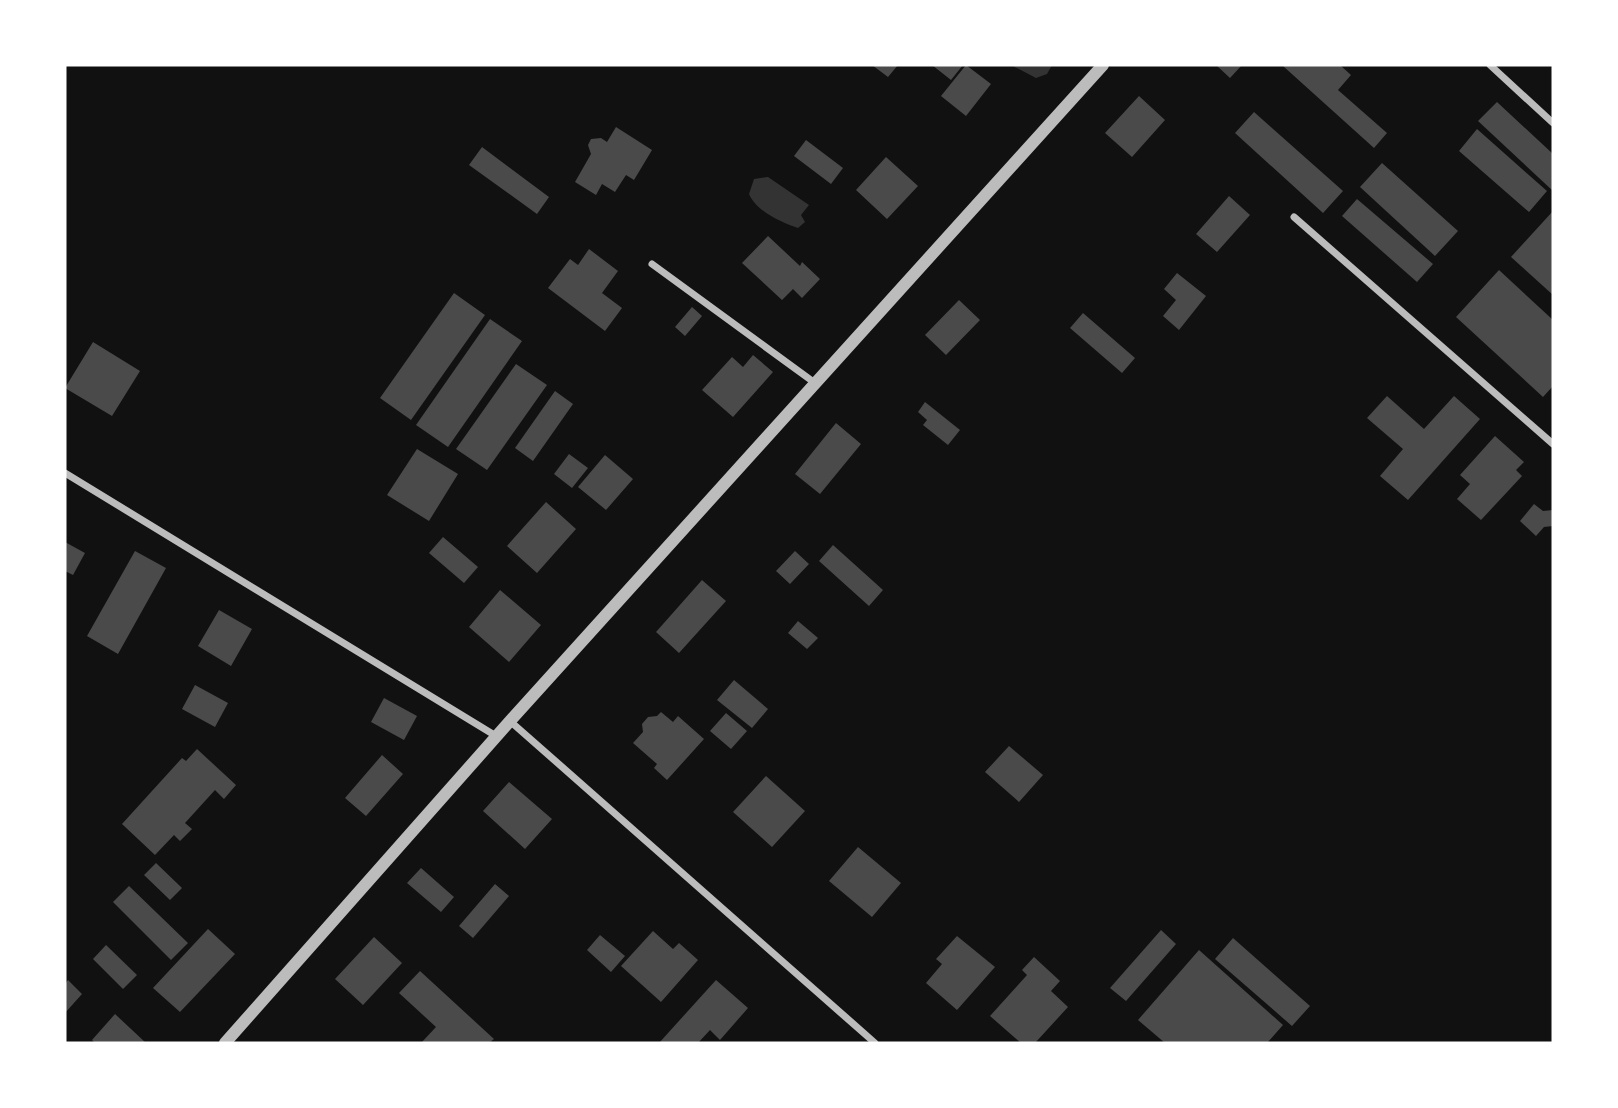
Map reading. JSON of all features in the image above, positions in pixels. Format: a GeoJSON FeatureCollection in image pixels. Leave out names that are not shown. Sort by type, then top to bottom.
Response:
{"type":"FeatureCollection","features":[{"type":"Feature","properties":{"kind":"street"},"geometry":{"type":"LineString","coordinates":[[225,1043],[496,736],[1102,65]]}},
{"type":"Feature","properties":{"kind":"street"},"geometry":{"type":"LineString","coordinates":[[1490,65],[1553,123]]}},
{"type":"Feature","properties":{"kind":"street"},"geometry":{"type":"LineString","coordinates":[[1294,217],[1553,444]]}},
{"type":"Feature","properties":{"kind":"street"},"geometry":{"type":"LineString","coordinates":[[652,264],[815,383]]}},
{"type":"Feature","properties":{"kind":"street"},"geometry":{"type":"LineString","coordinates":[[65,473],[496,736]]}},
{"type":"Feature","properties":{"kind":"street"},"geometry":{"type":"LineString","coordinates":[[510,721],[875,1043]]}},
{"type":"Feature","properties":{"kind":"shaded area"},"geometry":{"type":"Polygon","coordinates":[[[1011,65],[1052,65],[1047,74],[1036,78],[1011,65]]]}},
{"type":"Feature","properties":{"kind":"shaded area"},"geometry":{"type":"Polygon","coordinates":[[[768,177],[809,205],[801,215],[805,222],[798,228],[770,216],[752,200],[749,194],[754,179],[768,177]]]}},
{"type":"Feature","properties":{"kind":"building"},"geometry":{"type":"Polygon","coordinates":[[[872,65],[898,65],[888,77],[872,65]]]}},
{"type":"Feature","properties":{"kind":"building"},"geometry":{"type":"Polygon","coordinates":[[[932,65],[963,65],[951,80],[932,65]]]}},
{"type":"Feature","properties":{"kind":"building"},"geometry":{"type":"Polygon","coordinates":[[[966,65],[991,84],[966,116],[941,96],[966,65]]]}},
{"type":"Feature","properties":{"kind":"building"},"geometry":{"type":"Polygon","coordinates":[[[1216,65],[1242,65],[1230,78],[1216,65]]]}},
{"type":"Feature","properties":{"kind":"building"},"geometry":{"type":"Polygon","coordinates":[[[1284,65],[1340,65],[1351,75],[1338,90],[1387,133],[1374,148],[1284,65]]]}},
{"type":"Feature","properties":{"kind":"building"},"geometry":{"type":"Polygon","coordinates":[[[1139,96],[1165,120],[1132,157],[1105,133],[1139,96]]]}},
{"type":"Feature","properties":{"kind":"building"},"geometry":{"type":"Polygon","coordinates":[[[1497,102],[1553,154],[1553,191],[1478,121],[1497,102]]]}},
{"type":"Feature","properties":{"kind":"building"},"geometry":{"type":"Polygon","coordinates":[[[1254,112],[1343,191],[1323,213],[1235,133],[1254,112]]]}},
{"type":"Feature","properties":{"kind":"building"},"geometry":{"type":"Polygon","coordinates":[[[616,127],[652,150],[634,180],[626,175],[615,192],[602,184],[596,195],[575,182],[591,154],[588,145],[591,139],[601,138],[607,142],[616,127]]]}},
{"type":"Feature","properties":{"kind":"building"},"geometry":{"type":"Polygon","coordinates":[[[1477,129],[1547,191],[1529,212],[1459,151],[1477,129]]]}},
{"type":"Feature","properties":{"kind":"building"},"geometry":{"type":"Polygon","coordinates":[[[806,140],[843,168],[831,184],[794,156],[806,140]]]}},
{"type":"Feature","properties":{"kind":"building"},"geometry":{"type":"Polygon","coordinates":[[[482,147],[549,197],[537,214],[469,165],[482,147]]]}},
{"type":"Feature","properties":{"kind":"building"},"geometry":{"type":"Polygon","coordinates":[[[886,157],[918,186],[887,219],[856,190],[886,157]]]}},
{"type":"Feature","properties":{"kind":"building"},"geometry":{"type":"Polygon","coordinates":[[[1382,163],[1458,231],[1435,256],[1360,187],[1382,163]]]}},
{"type":"Feature","properties":{"kind":"building"},"geometry":{"type":"Polygon","coordinates":[[[1229,196],[1250,215],[1217,252],[1196,234],[1229,196]]]}},
{"type":"Feature","properties":{"kind":"building"},"geometry":{"type":"Polygon","coordinates":[[[1357,199],[1433,264],[1417,282],[1342,216],[1357,199]]]}},
{"type":"Feature","properties":{"kind":"building"},"geometry":{"type":"Polygon","coordinates":[[[1553,211],[1553,295],[1511,257],[1553,211]]]}},
{"type":"Feature","properties":{"kind":"building"},"geometry":{"type":"Polygon","coordinates":[[[768,236],[800,266],[802,262],[820,279],[802,298],[793,289],[782,300],[742,263],[768,236]]]}},
{"type":"Feature","properties":{"kind":"building"},"geometry":{"type":"Polygon","coordinates":[[[589,249],[618,271],[602,293],[622,308],[605,331],[548,288],[570,259],[578,265],[589,249]]]}},
{"type":"Feature","properties":{"kind":"building"},"geometry":{"type":"Polygon","coordinates":[[[1499,270],[1553,320],[1553,386],[1543,397],[1456,317],[1499,270]]]}},
{"type":"Feature","properties":{"kind":"building"},"geometry":{"type":"Polygon","coordinates":[[[1177,273],[1206,296],[1179,330],[1163,316],[1176,300],[1164,289],[1177,273]]]}},
{"type":"Feature","properties":{"kind":"building"},"geometry":{"type":"Polygon","coordinates":[[[454,293],[485,315],[411,420],[380,398],[454,293]]]}},
{"type":"Feature","properties":{"kind":"building"},"geometry":{"type":"Polygon","coordinates":[[[959,300],[980,320],[946,355],[925,335],[959,300]]]}},
{"type":"Feature","properties":{"kind":"building"},"geometry":{"type":"Polygon","coordinates":[[[692,307],[702,316],[685,336],[675,327],[692,307]]]}},
{"type":"Feature","properties":{"kind":"building"},"geometry":{"type":"Polygon","coordinates":[[[1083,313],[1135,358],[1122,373],[1070,328],[1083,313]]]}},
{"type":"Feature","properties":{"kind":"building"},"geometry":{"type":"Polygon","coordinates":[[[490,319],[522,341],[448,447],[416,425],[490,319]]]}},
{"type":"Feature","properties":{"kind":"building"},"geometry":{"type":"Polygon","coordinates":[[[93,342],[140,371],[112,416],[65,388],[93,342]]]}},
{"type":"Feature","properties":{"kind":"building"},"geometry":{"type":"Polygon","coordinates":[[[753,355],[773,372],[733,417],[702,390],[732,357],[743,367],[753,355]]]}},
{"type":"Feature","properties":{"kind":"building"},"geometry":{"type":"Polygon","coordinates":[[[516,364],[547,385],[487,470],[456,449],[516,364]]]}},
{"type":"Feature","properties":{"kind":"building"},"geometry":{"type":"Polygon","coordinates":[[[555,391],[573,404],[533,461],[515,448],[555,391]]]}},
{"type":"Feature","properties":{"kind":"building"},"geometry":{"type":"Polygon","coordinates":[[[1387,396],[1424,429],[1454,396],[1480,419],[1408,500],[1380,476],[1403,449],[1367,418],[1387,396]]]}},
{"type":"Feature","properties":{"kind":"building"},"geometry":{"type":"Polygon","coordinates":[[[925,402],[960,430],[948,445],[923,425],[927,420],[918,412],[925,402]]]}},
{"type":"Feature","properties":{"kind":"building"},"geometry":{"type":"Polygon","coordinates":[[[836,423],[861,444],[820,494],[795,474],[836,423]]]}},
{"type":"Feature","properties":{"kind":"building"},"geometry":{"type":"Polygon","coordinates":[[[1495,436],[1524,462],[1516,470],[1522,476],[1481,520],[1457,499],[1470,484],[1460,475],[1495,436]]]}},
{"type":"Feature","properties":{"kind":"building"},"geometry":{"type":"Polygon","coordinates":[[[417,449],[458,474],[429,521],[387,495],[417,449]]]}},
{"type":"Feature","properties":{"kind":"building"},"geometry":{"type":"Polygon","coordinates":[[[569,454],[588,468],[572,488],[554,474],[569,454]]]}},
{"type":"Feature","properties":{"kind":"building"},"geometry":{"type":"Polygon","coordinates":[[[605,455],[633,479],[606,510],[578,487],[605,455]]]}},
{"type":"Feature","properties":{"kind":"building"},"geometry":{"type":"Polygon","coordinates":[[[546,502],[576,529],[537,573],[507,546],[546,502]]]}},
{"type":"Feature","properties":{"kind":"building"},"geometry":{"type":"Polygon","coordinates":[[[1534,504],[1543,511],[1553,510],[1553,526],[1544,527],[1536,536],[1520,521],[1534,504]]]}},
{"type":"Feature","properties":{"kind":"building"},"geometry":{"type":"Polygon","coordinates":[[[443,537],[478,567],[464,583],[429,553],[443,537]]]}},
{"type":"Feature","properties":{"kind":"building"},"geometry":{"type":"Polygon","coordinates":[[[65,542],[85,553],[73,575],[65,571],[65,542]]]}},
{"type":"Feature","properties":{"kind":"building"},"geometry":{"type":"Polygon","coordinates":[[[833,545],[883,590],[869,606],[819,561],[833,545]]]}},
{"type":"Feature","properties":{"kind":"building"},"geometry":{"type":"Polygon","coordinates":[[[135,551],[166,568],[118,654],[87,636],[135,551]]]}},
{"type":"Feature","properties":{"kind":"building"},"geometry":{"type":"Polygon","coordinates":[[[795,551],[809,564],[790,584],[776,571],[795,551]]]}},
{"type":"Feature","properties":{"kind":"building"},"geometry":{"type":"Polygon","coordinates":[[[702,580],[726,601],[679,653],[656,632],[702,580]]]}},
{"type":"Feature","properties":{"kind":"building"},"geometry":{"type":"Polygon","coordinates":[[[500,590],[541,625],[509,662],[469,627],[500,590]]]}},
{"type":"Feature","properties":{"kind":"building"},"geometry":{"type":"Polygon","coordinates":[[[219,610],[252,629],[231,666],[198,646],[219,610]]]}},
{"type":"Feature","properties":{"kind":"building"},"geometry":{"type":"Polygon","coordinates":[[[798,621],[818,638],[807,649],[788,633],[798,621]]]}},
{"type":"Feature","properties":{"kind":"building"},"geometry":{"type":"Polygon","coordinates":[[[734,680],[768,709],[752,728],[717,700],[734,680]]]}},
{"type":"Feature","properties":{"kind":"building"},"geometry":{"type":"Polygon","coordinates":[[[195,685],[228,703],[215,727],[182,709],[195,685]]]}},
{"type":"Feature","properties":{"kind":"building"},"geometry":{"type":"Polygon","coordinates":[[[384,698],[417,716],[404,740],[371,722],[384,698]]]}},
{"type":"Feature","properties":{"kind":"building"},"geometry":{"type":"Polygon","coordinates":[[[661,712],[673,722],[678,716],[704,739],[667,780],[654,768],[657,764],[633,743],[643,732],[642,724],[648,717],[657,716],[661,712]]]}},
{"type":"Feature","properties":{"kind":"building"},"geometry":{"type":"Polygon","coordinates":[[[726,713],[747,731],[731,749],[710,731],[726,713]]]}},
{"type":"Feature","properties":{"kind":"building"},"geometry":{"type":"Polygon","coordinates":[[[1009,746],[1043,775],[1019,802],[985,772],[1009,746]]]}},
{"type":"Feature","properties":{"kind":"building"},"geometry":{"type":"Polygon","coordinates":[[[197,749],[236,785],[224,799],[215,790],[185,823],[192,829],[180,841],[174,835],[155,855],[122,824],[182,758],[186,761],[197,749]]]}},
{"type":"Feature","properties":{"kind":"building"},"geometry":{"type":"Polygon","coordinates":[[[382,755],[403,774],[366,816],[345,798],[382,755]]]}},
{"type":"Feature","properties":{"kind":"building"},"geometry":{"type":"Polygon","coordinates":[[[766,776],[805,811],[772,847],[733,812],[766,776]]]}},
{"type":"Feature","properties":{"kind":"building"},"geometry":{"type":"Polygon","coordinates":[[[509,782],[552,819],[525,849],[483,811],[509,782]]]}},
{"type":"Feature","properties":{"kind":"building"},"geometry":{"type":"Polygon","coordinates":[[[858,847],[901,883],[872,917],[829,881],[858,847]]]}},
{"type":"Feature","properties":{"kind":"building"},"geometry":{"type":"Polygon","coordinates":[[[156,863],[182,888],[170,900],[144,875],[156,863]]]}},
{"type":"Feature","properties":{"kind":"building"},"geometry":{"type":"Polygon","coordinates":[[[421,868],[454,897],[441,912],[407,883],[421,868]]]}},
{"type":"Feature","properties":{"kind":"building"},"geometry":{"type":"Polygon","coordinates":[[[495,884],[509,896],[473,938],[459,926],[495,884]]]}},
{"type":"Feature","properties":{"kind":"building"},"geometry":{"type":"Polygon","coordinates":[[[129,886],[188,943],[171,960],[113,902],[129,886]]]}},
{"type":"Feature","properties":{"kind":"building"},"geometry":{"type":"Polygon","coordinates":[[[208,929],[235,954],[180,1012],[153,988],[208,929]]]}},
{"type":"Feature","properties":{"kind":"building"},"geometry":{"type":"Polygon","coordinates":[[[1161,930],[1176,944],[1126,1001],[1110,988],[1161,930]]]}},
{"type":"Feature","properties":{"kind":"building"},"geometry":{"type":"Polygon","coordinates":[[[653,931],[673,949],[679,943],[698,960],[661,1002],[621,966],[653,931]]]}},
{"type":"Feature","properties":{"kind":"building"},"geometry":{"type":"Polygon","coordinates":[[[600,935],[625,956],[611,972],[587,950],[600,935]]]}},
{"type":"Feature","properties":{"kind":"building"},"geometry":{"type":"Polygon","coordinates":[[[957,936],[995,967],[957,1010],[926,983],[942,964],[936,959],[957,936]]]}},
{"type":"Feature","properties":{"kind":"building"},"geometry":{"type":"Polygon","coordinates":[[[374,937],[402,963],[363,1005],[335,979],[374,937]]]}},
{"type":"Feature","properties":{"kind":"building"},"geometry":{"type":"Polygon","coordinates":[[[1233,938],[1310,1006],[1292,1026],[1215,959],[1233,938]]]}},
{"type":"Feature","properties":{"kind":"building"},"geometry":{"type":"Polygon","coordinates":[[[106,945],[137,975],[123,989],[93,959],[106,945]]]}},
{"type":"Feature","properties":{"kind":"building"},"geometry":{"type":"Polygon","coordinates":[[[1199,950],[1283,1025],[1267,1043],[1165,1043],[1138,1020],[1199,950]]]}},
{"type":"Feature","properties":{"kind":"building"},"geometry":{"type":"Polygon","coordinates":[[[1034,957],[1060,981],[1051,991],[1068,1007],[1035,1043],[1021,1043],[990,1016],[1027,975],[1022,970],[1034,957]]]}},
{"type":"Feature","properties":{"kind":"building"},"geometry":{"type":"Polygon","coordinates":[[[420,971],[494,1039],[489,1043],[421,1043],[436,1027],[399,993],[420,971]]]}},
{"type":"Feature","properties":{"kind":"building"},"geometry":{"type":"Polygon","coordinates":[[[68,980],[82,994],[65,1013],[65,984],[68,980]]]}},
{"type":"Feature","properties":{"kind":"building"},"geometry":{"type":"Polygon","coordinates":[[[716,980],[748,1008],[720,1040],[710,1030],[698,1043],[659,1043],[716,980]]]}},
{"type":"Feature","properties":{"kind":"building"},"geometry":{"type":"Polygon","coordinates":[[[115,1014],[146,1043],[95,1043],[92,1040],[115,1014]]]}}]}
